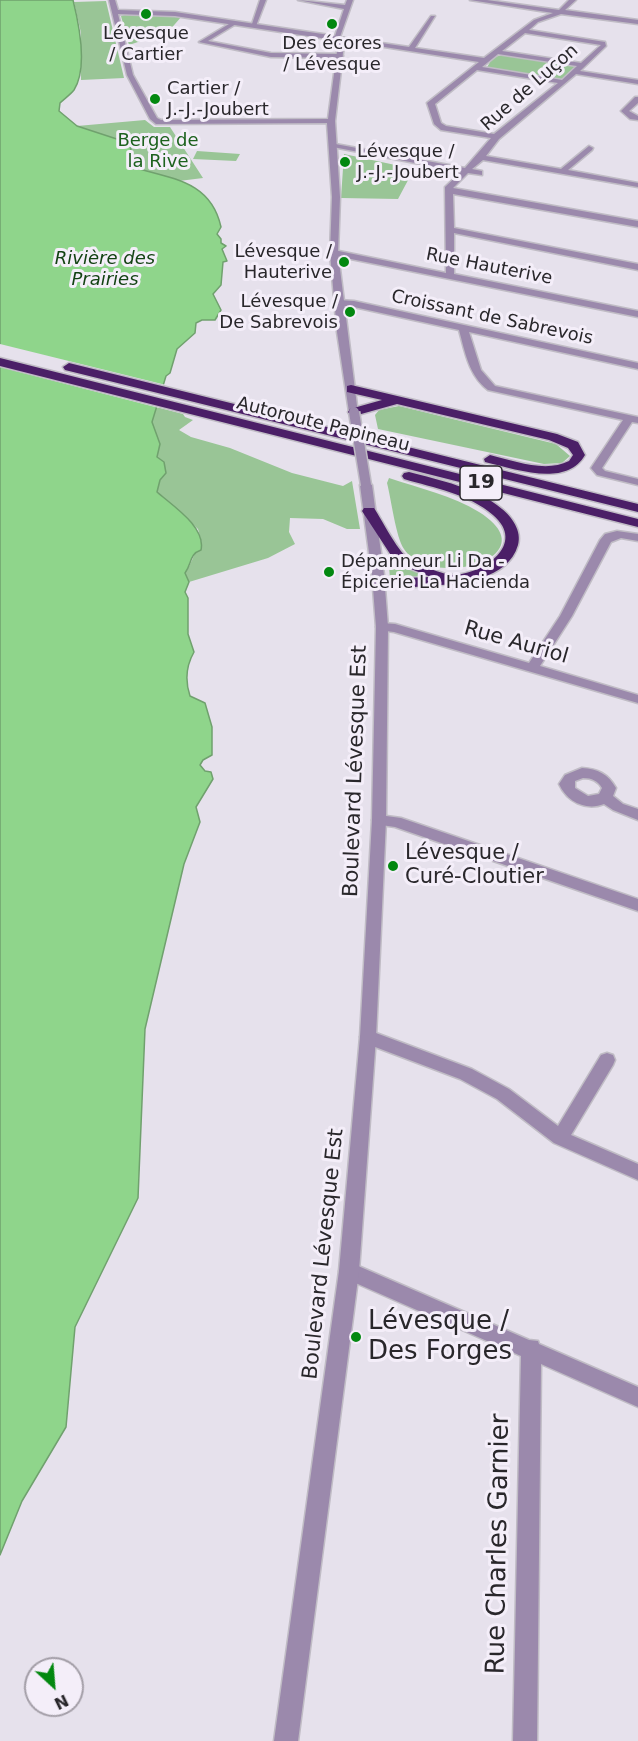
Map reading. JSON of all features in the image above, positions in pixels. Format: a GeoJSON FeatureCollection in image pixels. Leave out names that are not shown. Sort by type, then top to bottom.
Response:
{"type":"FeatureCollection","features":[{"type":"Feature","properties":{"kind":"highway","name":"Autoroute Papineau"},"geometry":{"type":"LineString","coordinates":[[0,350],[638,508]]}},
{"type":"Feature","properties":{"kind":"highway","name":"Autoroute Papineau"},"geometry":{"type":"LineString","coordinates":[[0,362],[638,523]]}},
{"type":"Feature","properties":{"kind":"highway"},"geometry":{"type":"LineString","coordinates":[[351,389],[563,440],[577,448],[579,459],[569,467],[551,470],[381,444]]}},
{"type":"Feature","properties":{"kind":"highway"},"geometry":{"type":"LineString","coordinates":[[354,412],[398,399]]}},
{"type":"Feature","properties":{"kind":"highway"},"geometry":{"type":"LineString","coordinates":[[323,444],[473,497],[502,516],[509,526],[512,537],[510,550],[503,561],[483,572],[436,582],[379,584]]}},
{"type":"Feature","properties":{"kind":"highway"},"geometry":{"type":"LineString","coordinates":[[369,511],[401,560],[448,579]]}},
{"type":"Feature","properties":{"kind":"street"},"geometry":{"type":"LineString","coordinates":[[112,0],[129,75],[154,119],[168,124],[331,121]]}},
{"type":"Feature","properties":{"kind":"street"},"geometry":{"type":"LineString","coordinates":[[253,26],[263,0]]}},
{"type":"Feature","properties":{"kind":"street"},"geometry":{"type":"LineString","coordinates":[[301,0],[348,3],[336,38]]}},
{"type":"Feature","properties":{"kind":"street"},"geometry":{"type":"LineString","coordinates":[[473,0],[638,22]]}},
{"type":"Feature","properties":{"kind":"street"},"geometry":{"type":"LineString","coordinates":[[496,137],[444,128],[438,124],[432,109],[434,99],[536,21],[560,12],[573,0]]}},
{"type":"Feature","properties":{"kind":"street"},"geometry":{"type":"LineString","coordinates":[[115,12],[154,12],[486,61]]}},
{"type":"Feature","properties":{"kind":"street"},"geometry":{"type":"LineString","coordinates":[[411,49],[433,17]]}},
{"type":"Feature","properties":{"kind":"street"},"geometry":{"type":"LineString","coordinates":[[234,23],[202,42],[271,55],[339,56]]}},
{"type":"Feature","properties":{"kind":"street","name":"Rue de Luçon"},"geometry":{"type":"LineString","coordinates":[[450,276],[447,198],[449,187],[461,173],[481,157],[496,137],[538,100],[564,82],[604,45],[524,31]]}},
{"type":"Feature","properties":{"kind":"street","name":"Boulevard Lévesque Est"},"geometry":{"type":"LineString","coordinates":[[286,1741],[349,1271],[368,1037],[379,820],[382,627],[379,584],[334,253],[336,197],[331,121],[341,44],[336,38]]}},
{"type":"Feature","properties":{"kind":"street"},"geometry":{"type":"LineString","coordinates":[[498,52],[583,65]]}},
{"type":"Feature","properties":{"kind":"street"},"geometry":{"type":"LineString","coordinates":[[477,68],[564,82]]}},
{"type":"Feature","properties":{"kind":"street"},"geometry":{"type":"LineString","coordinates":[[575,72],[638,82]]}},
{"type":"Feature","properties":{"kind":"street"},"geometry":{"type":"LineString","coordinates":[[638,99],[625,111],[626,114],[638,118]]}},
{"type":"Feature","properties":{"kind":"street"},"geometry":{"type":"LineString","coordinates":[[333,148],[461,173],[473,179]]}},
{"type":"Feature","properties":{"kind":"street"},"geometry":{"type":"LineString","coordinates":[[562,171],[589,148]]}},
{"type":"Feature","properties":{"kind":"street"},"geometry":{"type":"LineString","coordinates":[[481,157],[638,185]]}},
{"type":"Feature","properties":{"kind":"street","name":"Rue de Luçon"},"geometry":{"type":"LineString","coordinates":[[450,191],[462,188],[495,160]]}},
{"type":"Feature","properties":{"kind":"street"},"geometry":{"type":"LineString","coordinates":[[450,191],[638,224]]}},
{"type":"Feature","properties":{"kind":"street"},"geometry":{"type":"LineString","coordinates":[[450,230],[638,267]]}},
{"type":"Feature","properties":{"kind":"street","name":"Rue Hauterive"},"geometry":{"type":"LineString","coordinates":[[334,253],[638,314]]}},
{"type":"Feature","properties":{"kind":"street","name":"Croissant de Sabrevois"},"geometry":{"type":"LineString","coordinates":[[339,303],[354,304],[464,330],[638,366]]}},
{"type":"Feature","properties":{"kind":"street"},"geometry":{"type":"LineString","coordinates":[[464,330],[478,374],[484,384],[492,388],[633,419],[597,468],[602,473],[638,482]]}},
{"type":"Feature","properties":{"kind":"street"},"geometry":{"type":"LineString","coordinates":[[532,669],[566,616],[606,540],[611,535],[618,534],[638,538]]}},
{"type":"Feature","properties":{"kind":"street","name":"Rue Auriol"},"geometry":{"type":"LineString","coordinates":[[382,627],[395,628],[638,699]]}},
{"type":"Feature","properties":{"kind":"street"},"geometry":{"type":"LineString","coordinates":[[605,796],[618,807],[638,815]]}},
{"type":"Feature","properties":{"kind":"street"},"geometry":{"type":"LineString","coordinates":[[379,820],[396,822],[638,905]]}},
{"type":"Feature","properties":{"kind":"street"},"geometry":{"type":"LineString","coordinates":[[368,1037],[466,1074],[503,1094],[560,1138],[638,1172]]}},
{"type":"Feature","properties":{"kind":"street"},"geometry":{"type":"LineString","coordinates":[[560,1138],[607,1060]]}},
{"type":"Feature","properties":{"kind":"street"},"geometry":{"type":"LineString","coordinates":[[349,1271],[531,1348],[638,1397]]}},
{"type":"Feature","properties":{"kind":"street","name":"Rue Charles Garnier"},"geometry":{"type":"LineString","coordinates":[[525,1741],[531,1348]]}},
{"type":"Feature","properties":{"kind":"green space"},"geometry":{"type":"Polygon","coordinates":[[[106,1],[124,78],[81,80],[81,33],[74,2],[106,1]]]}},
{"type":"Feature","properties":{"kind":"green space"},"geometry":{"type":"Polygon","coordinates":[[[127,14],[182,16],[168,32],[129,45],[121,16],[127,14]]]}},
{"type":"Feature","properties":{"kind":"green space"},"geometry":{"type":"Polygon","coordinates":[[[510,54],[573,64],[579,68],[565,78],[557,80],[486,69],[493,57],[510,54]]]}},
{"type":"Feature","properties":{"kind":"green space","name":"Berge de la Rive"},"geometry":{"type":"Polygon","coordinates":[[[145,120],[154,127],[170,127],[203,178],[179,181],[135,168],[77,126],[145,120]]]}},
{"type":"Feature","properties":{"kind":"green space"},"geometry":{"type":"Polygon","coordinates":[[[197,151],[240,154],[236,161],[193,159],[197,151]]]}},
{"type":"Feature","properties":{"kind":"green space"},"geometry":{"type":"Polygon","coordinates":[[[344,154],[414,169],[398,199],[341,198],[344,154]]]}},
{"type":"Feature","properties":{"kind":"green space"},"geometry":{"type":"Polygon","coordinates":[[[399,406],[556,444],[570,456],[562,463],[544,464],[378,429],[375,415],[379,410],[399,406]]]}},
{"type":"Feature","properties":{"kind":"green space"},"geometry":{"type":"Polygon","coordinates":[[[156,407],[183,414],[193,420],[179,430],[191,437],[230,448],[292,473],[343,486],[352,481],[360,529],[347,529],[323,519],[290,518],[289,532],[295,544],[268,558],[189,582],[185,573],[202,543],[198,529],[157,492],[160,480],[166,473],[163,462],[157,457],[160,444],[152,422],[156,407]]]}},
{"type":"Feature","properties":{"kind":"green space"},"geometry":{"type":"Polygon","coordinates":[[[389,478],[469,506],[498,528],[502,543],[494,555],[479,563],[459,568],[438,567],[418,561],[401,544],[387,483],[389,478]]]}},
{"type":"Feature","properties":{"kind":"green space"},"geometry":{"type":"Polygon","coordinates":[[[388,554],[405,566],[431,578],[390,579],[388,554]]]}},
{"type":"Feature","properties":{"kind":"water","name":"Rivière des Prairies"},"geometry":{"type":"Polygon","coordinates":[[[0,0],[73,0],[80,33],[81,70],[74,90],[60,103],[59,111],[77,126],[129,143],[136,168],[177,180],[200,191],[216,212],[221,227],[217,234],[221,243],[226,246],[222,249],[227,261],[223,262],[221,285],[213,294],[221,310],[215,320],[202,320],[196,323],[195,333],[177,349],[152,422],[160,444],[157,457],[164,462],[166,473],[160,480],[157,492],[187,518],[201,541],[201,550],[193,557],[185,573],[189,582],[185,592],[188,598],[188,634],[194,652],[189,663],[187,685],[190,696],[205,703],[212,727],[212,755],[203,760],[200,765],[205,771],[211,772],[213,779],[196,807],[200,822],[184,864],[145,1029],[138,1198],[75,1327],[66,1427],[22,1501],[0,1555],[0,0]]]}},
{"type":"Feature","properties":{"kind":"pier"},"geometry":{"type":"Polygon","coordinates":[[[0,344],[166,385],[159,408],[0,367],[0,344]]]}},
{"type":"Feature","properties":{"kind":"place","name":"Lévesque / Cartier"},"geometry":{"type":"Point","coordinates":[146,14]}},
{"type":"Feature","properties":{"kind":"place","name":"Des écores / Lévesque"},"geometry":{"type":"Point","coordinates":[332,24]}},
{"type":"Feature","properties":{"kind":"place","name":"Cartier / J.-J.-Joubert"},"geometry":{"type":"Point","coordinates":[155,99]}},
{"type":"Feature","properties":{"kind":"place","name":"Lévesque / J.-J.-Joubert"},"geometry":{"type":"Point","coordinates":[345,162]}},
{"type":"Feature","properties":{"kind":"place","name":"Lévesque / Hauterive"},"geometry":{"type":"Point","coordinates":[344,262]}},
{"type":"Feature","properties":{"kind":"place","name":"Lévesque / De Sabrevois"},"geometry":{"type":"Point","coordinates":[350,312]}},
{"type":"Feature","properties":{"kind":"place","name":"Dépanneur Li Da - Épicerie La Hacienda"},"geometry":{"type":"Point","coordinates":[329,572]}},
{"type":"Feature","properties":{"kind":"place","name":"Lévesque / Curé-Cloutier"},"geometry":{"type":"Point","coordinates":[393,866]}},
{"type":"Feature","properties":{"kind":"place","name":"Lévesque / Des Forges"},"geometry":{"type":"Point","coordinates":[356,1337]}}]}
